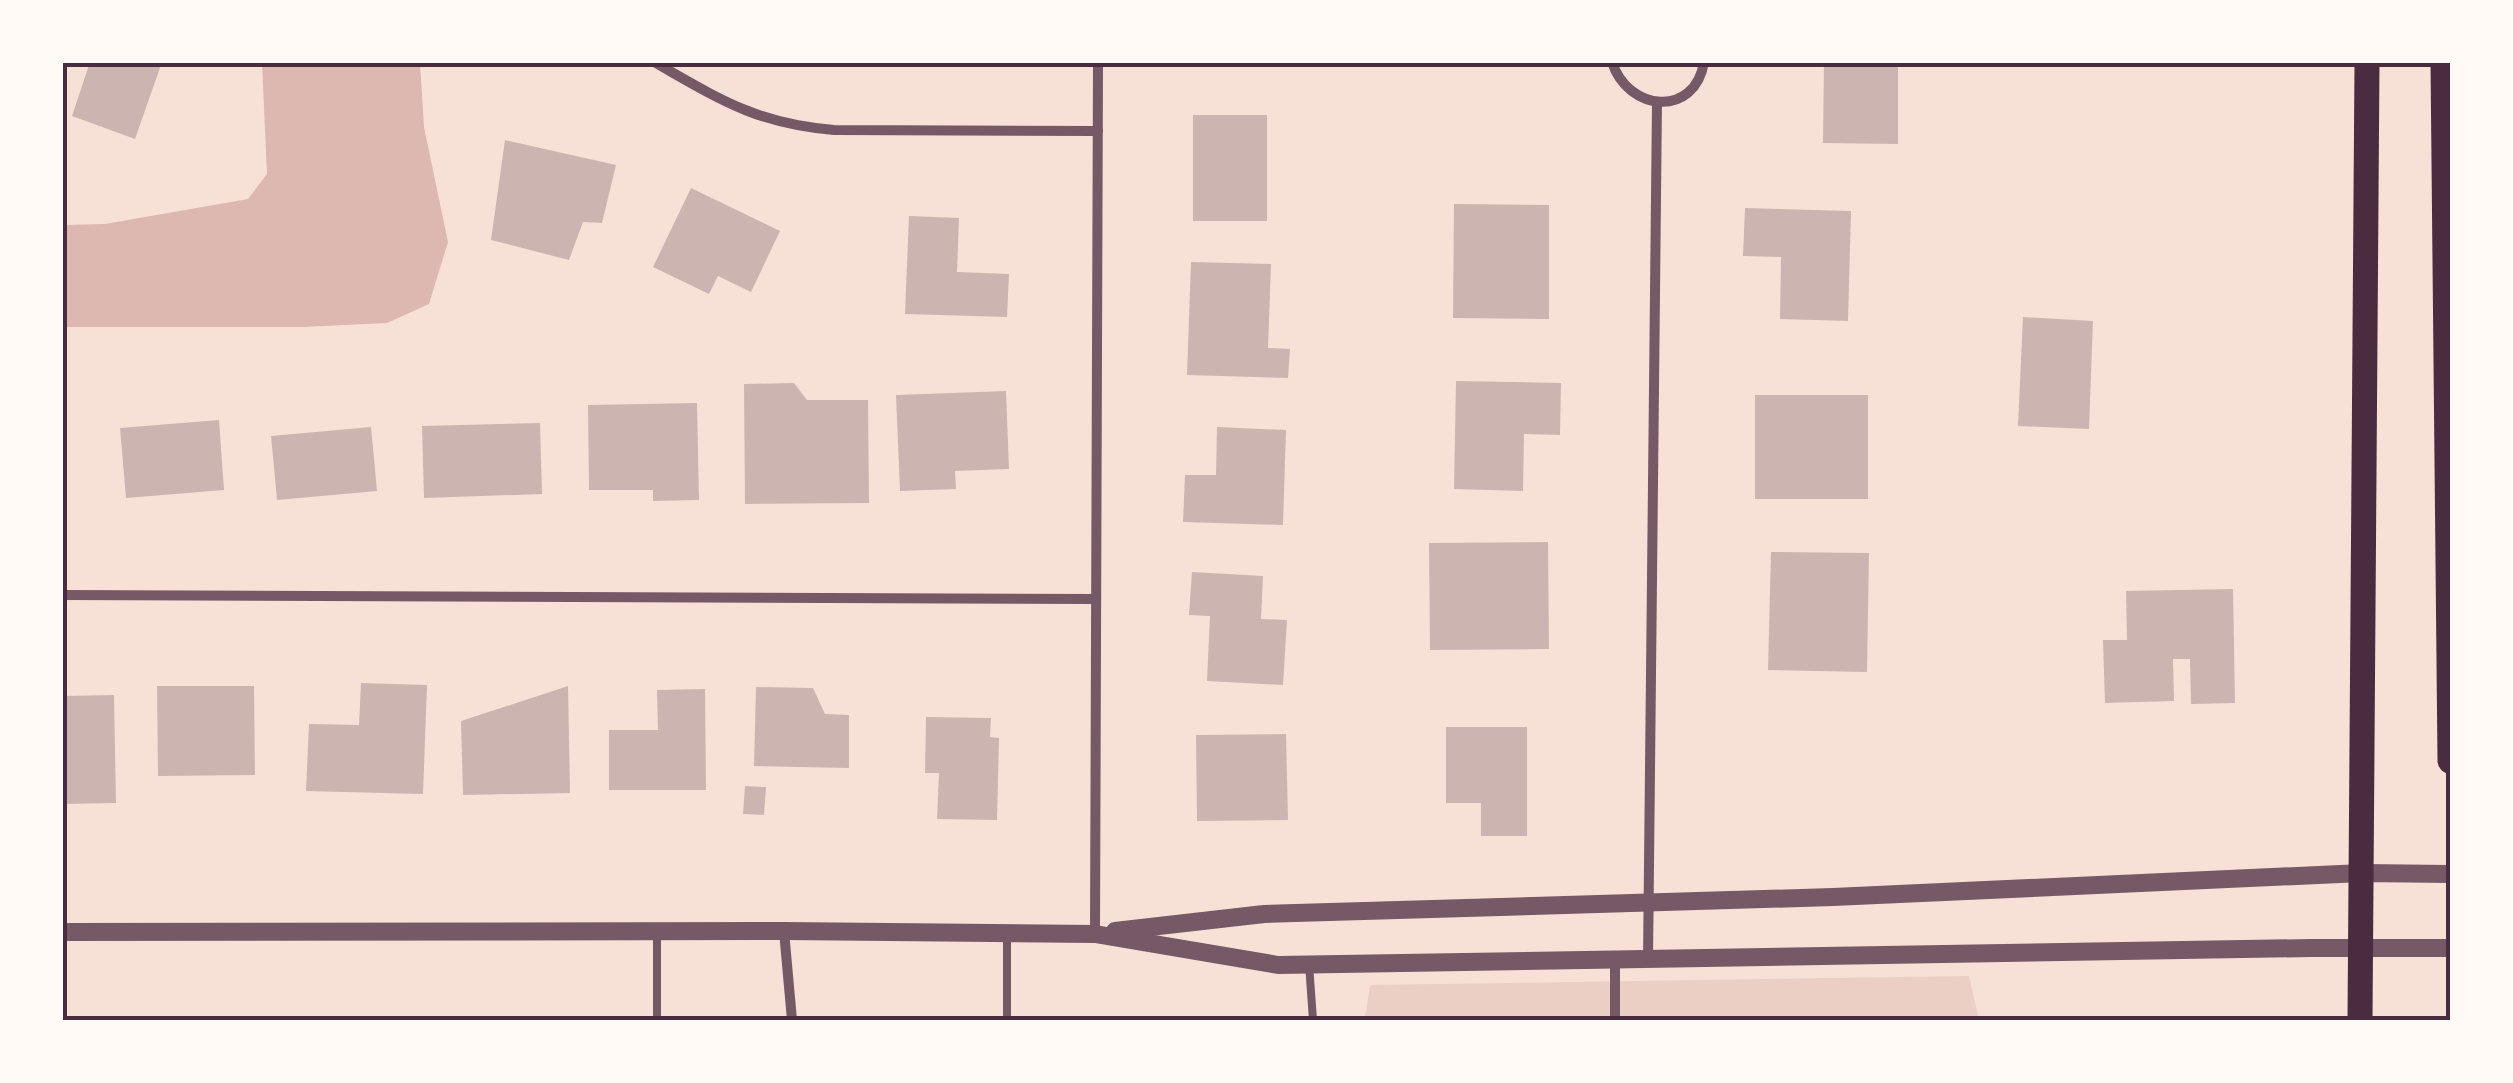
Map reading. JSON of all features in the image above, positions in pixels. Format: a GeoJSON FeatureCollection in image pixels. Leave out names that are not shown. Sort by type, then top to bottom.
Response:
{"type":"FeatureCollection","features":[{"type":"Feature","properties":{"kind":"main road"},"geometry":{"type":"LineString","coordinates":[[2360,1020],[2367,62]]}},
{"type":"Feature","properties":{"kind":"main road"},"geometry":{"type":"LineString","coordinates":[[2443,62],[2450,761]]}},
{"type":"Feature","properties":{"kind":"street"},"geometry":{"type":"LineString","coordinates":[[654,62],[748,113],[792,126],[834,130],[1098,130]]}},
{"type":"Feature","properties":{"kind":"street"},"geometry":{"type":"LineString","coordinates":[[1095,934],[1098,62]]}},
{"type":"Feature","properties":{"kind":"street"},"geometry":{"type":"LineString","coordinates":[[1612,62],[1617,78],[1628,90],[1641,99],[1657,102],[1685,94],[1696,84],[1704,62]]}},
{"type":"Feature","properties":{"kind":"street"},"geometry":{"type":"LineString","coordinates":[[1648,960],[1657,102]]}},
{"type":"Feature","properties":{"kind":"street"},"geometry":{"type":"LineString","coordinates":[[62,595],[1095,599]]}},
{"type":"Feature","properties":{"kind":"street"},"geometry":{"type":"LineString","coordinates":[[62,932],[1095,934],[1264,914],[2450,874]]}},
{"type":"Feature","properties":{"kind":"street"},"geometry":{"type":"LineString","coordinates":[[784,931],[792,1020]]}},
{"type":"Feature","properties":{"kind":"street"},"geometry":{"type":"LineString","coordinates":[[1095,934],[1278,965],[2450,948]]}},
{"type":"Feature","properties":{"kind":"street"},"geometry":{"type":"LineString","coordinates":[[1615,960],[1615,1020]]}},
{"type":"Feature","properties":{"kind":"lane"},"geometry":{"type":"LineString","coordinates":[[657,931],[657,1020]]}},
{"type":"Feature","properties":{"kind":"lane"},"geometry":{"type":"LineString","coordinates":[[1008,933],[1008,1020]]}},
{"type":"Feature","properties":{"kind":"lane"},"geometry":{"type":"LineString","coordinates":[[1309,964],[1313,1020]]}},
{"type":"Feature","properties":{"kind":"shaded area"},"geometry":{"type":"Polygon","coordinates":[[[262,63],[420,63],[424,127],[448,242],[429,304],[387,323],[63,327],[63,225],[105,224],[248,199],[267,174],[262,63]]]}},
{"type":"Feature","properties":{"kind":"shaded area"},"geometry":{"type":"Polygon","coordinates":[[[1969,976],[1979,1020],[1365,1019],[1370,985],[1969,976]]]}},
{"type":"Feature","properties":{"kind":"building"},"geometry":{"type":"Polygon","coordinates":[[[90,62],[162,62],[135,139],[72,116],[90,62]]]}},
{"type":"Feature","properties":{"kind":"building"},"geometry":{"type":"Polygon","coordinates":[[[1824,62],[1898,62],[1898,144],[1823,143],[1824,62]]]}},
{"type":"Feature","properties":{"kind":"building"},"geometry":{"type":"Polygon","coordinates":[[[1193,115],[1267,115],[1267,221],[1193,221],[1193,115]]]}},
{"type":"Feature","properties":{"kind":"building"},"geometry":{"type":"Polygon","coordinates":[[[505,140],[616,165],[602,223],[583,222],[569,260],[491,240],[505,140]]]}},
{"type":"Feature","properties":{"kind":"building"},"geometry":{"type":"Polygon","coordinates":[[[691,188],[780,231],[751,292],[718,276],[709,294],[653,267],[691,188]]]}},
{"type":"Feature","properties":{"kind":"building"},"geometry":{"type":"Polygon","coordinates":[[[1454,204],[1549,205],[1549,319],[1453,318],[1454,204]]]}},
{"type":"Feature","properties":{"kind":"building"},"geometry":{"type":"Polygon","coordinates":[[[1745,208],[1851,211],[1848,321],[1780,319],[1781,257],[1743,256],[1745,208]]]}},
{"type":"Feature","properties":{"kind":"building"},"geometry":{"type":"Polygon","coordinates":[[[909,216],[959,218],[957,272],[1009,274],[1007,317],[905,314],[909,216]]]}},
{"type":"Feature","properties":{"kind":"building"},"geometry":{"type":"Polygon","coordinates":[[[1191,262],[1271,264],[1268,348],[1290,349],[1288,378],[1187,375],[1191,262]]]}},
{"type":"Feature","properties":{"kind":"building"},"geometry":{"type":"Polygon","coordinates":[[[2023,317],[2093,321],[2089,429],[2018,426],[2023,317]]]}},
{"type":"Feature","properties":{"kind":"building"},"geometry":{"type":"Polygon","coordinates":[[[1456,381],[1561,383],[1560,435],[1524,434],[1523,491],[1454,489],[1456,381]]]}},
{"type":"Feature","properties":{"kind":"building"},"geometry":{"type":"Polygon","coordinates":[[[794,383],[807,400],[868,400],[869,503],[745,504],[744,384],[794,383]]]}},
{"type":"Feature","properties":{"kind":"building"},"geometry":{"type":"Polygon","coordinates":[[[1006,391],[1009,469],[955,471],[956,489],[900,491],[896,395],[1006,391]]]}},
{"type":"Feature","properties":{"kind":"building"},"geometry":{"type":"Polygon","coordinates":[[[1755,395],[1868,395],[1868,499],[1755,499],[1755,395]]]}},
{"type":"Feature","properties":{"kind":"building"},"geometry":{"type":"Polygon","coordinates":[[[697,403],[699,500],[653,501],[653,490],[589,490],[588,405],[697,403]]]}},
{"type":"Feature","properties":{"kind":"building"},"geometry":{"type":"Polygon","coordinates":[[[219,420],[224,490],[126,498],[120,428],[219,420]]]}},
{"type":"Feature","properties":{"kind":"building"},"geometry":{"type":"Polygon","coordinates":[[[540,423],[542,494],[424,498],[422,426],[540,423]]]}},
{"type":"Feature","properties":{"kind":"building"},"geometry":{"type":"Polygon","coordinates":[[[371,427],[377,491],[277,500],[271,436],[371,427]]]}},
{"type":"Feature","properties":{"kind":"building"},"geometry":{"type":"Polygon","coordinates":[[[1217,427],[1286,430],[1283,525],[1183,522],[1185,475],[1216,475],[1217,427]]]}},
{"type":"Feature","properties":{"kind":"building"},"geometry":{"type":"Polygon","coordinates":[[[1548,542],[1549,649],[1430,650],[1429,543],[1548,542]]]}},
{"type":"Feature","properties":{"kind":"building"},"geometry":{"type":"Polygon","coordinates":[[[1771,552],[1869,553],[1867,672],[1768,670],[1771,552]]]}},
{"type":"Feature","properties":{"kind":"building"},"geometry":{"type":"Polygon","coordinates":[[[1192,572],[1263,576],[1261,619],[1287,620],[1283,685],[1207,681],[1210,616],[1189,615],[1192,572]]]}},
{"type":"Feature","properties":{"kind":"building"},"geometry":{"type":"Polygon","coordinates":[[[2233,589],[2235,703],[2191,704],[2190,659],[2173,659],[2174,701],[2105,703],[2103,640],[2127,640],[2126,591],[2233,589]]]}},
{"type":"Feature","properties":{"kind":"building"},"geometry":{"type":"Polygon","coordinates":[[[361,683],[427,685],[423,794],[306,791],[309,724],[359,725],[361,683]]]}},
{"type":"Feature","properties":{"kind":"building"},"geometry":{"type":"Polygon","coordinates":[[[157,686],[254,686],[255,775],[158,776],[157,686]]]}},
{"type":"Feature","properties":{"kind":"building"},"geometry":{"type":"Polygon","coordinates":[[[568,686],[570,793],[463,795],[461,721],[568,686]]]}},
{"type":"Feature","properties":{"kind":"building"},"geometry":{"type":"Polygon","coordinates":[[[756,687],[813,688],[825,714],[849,715],[849,768],[754,766],[756,687]]]}},
{"type":"Feature","properties":{"kind":"building"},"geometry":{"type":"Polygon","coordinates":[[[705,689],[706,790],[609,790],[609,730],[658,730],[657,690],[705,689]]]}},
{"type":"Feature","properties":{"kind":"building"},"geometry":{"type":"Polygon","coordinates":[[[114,695],[116,803],[62,804],[62,696],[114,695]]]}},
{"type":"Feature","properties":{"kind":"building"},"geometry":{"type":"Polygon","coordinates":[[[926,717],[991,718],[990,737],[999,738],[997,820],[937,819],[939,773],[925,773],[926,717]]]}},
{"type":"Feature","properties":{"kind":"building"},"geometry":{"type":"Polygon","coordinates":[[[1446,727],[1527,727],[1527,836],[1481,836],[1481,803],[1446,803],[1446,727]]]}},
{"type":"Feature","properties":{"kind":"building"},"geometry":{"type":"Polygon","coordinates":[[[1286,734],[1288,820],[1197,821],[1196,735],[1286,734]]]}},
{"type":"Feature","properties":{"kind":"building"},"geometry":{"type":"Polygon","coordinates":[[[745,786],[766,787],[764,815],[743,814],[745,786]]]}}]}
